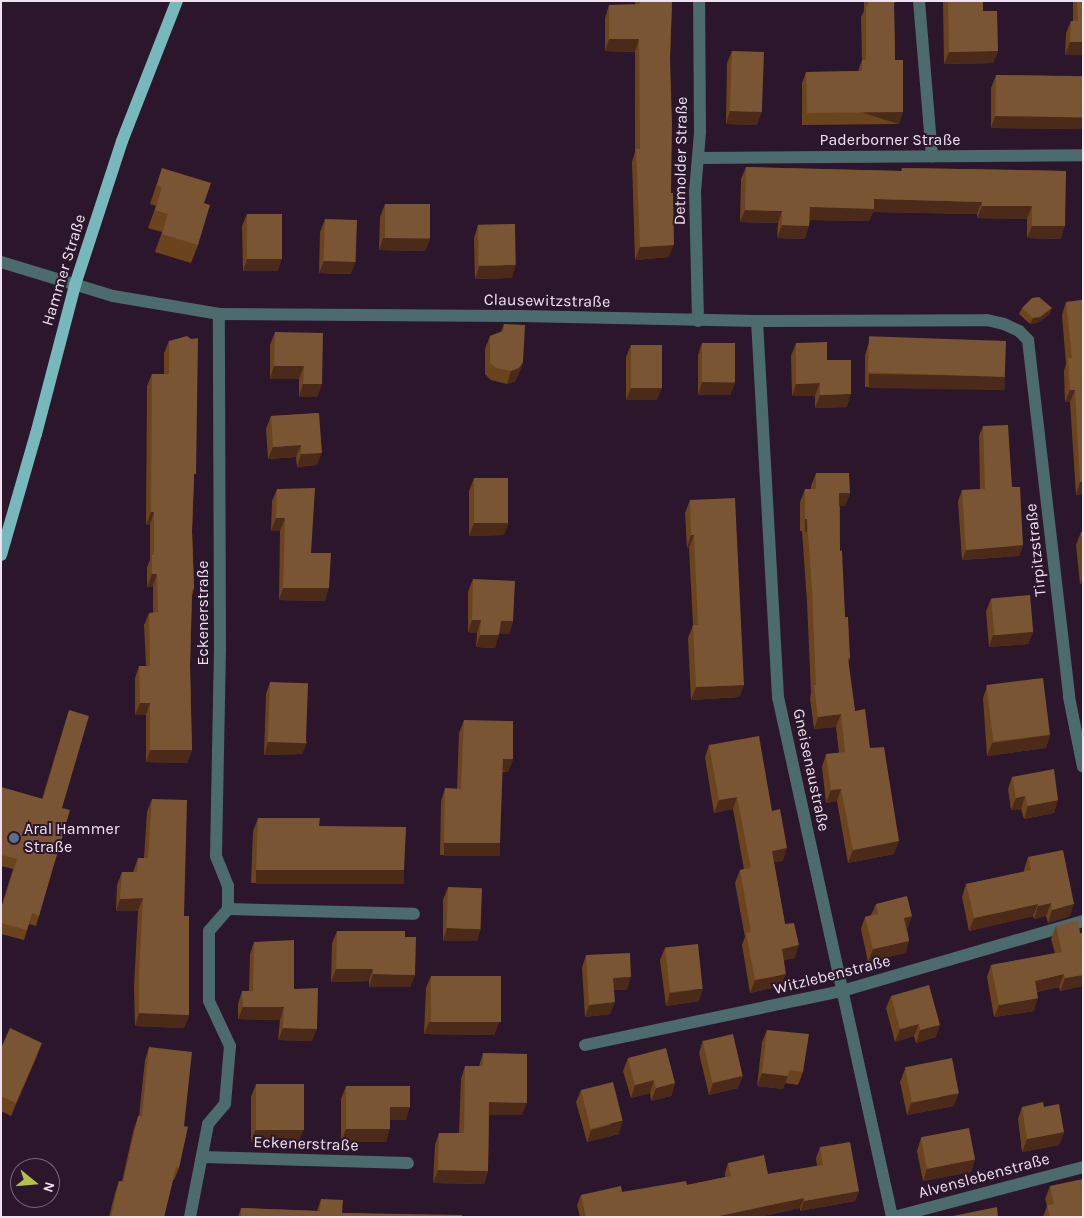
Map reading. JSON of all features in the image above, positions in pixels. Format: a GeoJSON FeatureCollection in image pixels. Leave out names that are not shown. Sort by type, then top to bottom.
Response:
{"type":"FeatureCollection","features":[{"type":"Feature","properties":{"kind":"main road","name":"Hammer Straße"},"geometry":{"type":"LineString","coordinates":[[1,555],[36,434],[75,285],[122,141],[177,1]]}},
{"type":"Feature","properties":{"kind":"street","name":"Detmolder Straße"},"geometry":{"type":"LineString","coordinates":[[698,1],[698,158],[695,192],[698,320]]}},
{"type":"Feature","properties":{"kind":"street"},"geometry":{"type":"LineString","coordinates":[[919,1],[932,156]]}},
{"type":"Feature","properties":{"kind":"street","name":"Paderborner Straße"},"geometry":{"type":"LineString","coordinates":[[698,158],[1083,155]]}},
{"type":"Feature","properties":{"kind":"street","name":"Clausewitzstraße"},"geometry":{"type":"LineString","coordinates":[[1,262],[113,296],[220,314],[522,316],[757,321],[987,320],[1004,324],[1020,331]]}},
{"type":"Feature","properties":{"kind":"street","name":"Eckenerstraße"},"geometry":{"type":"LineString","coordinates":[[220,314],[220,650],[216,856],[228,886],[228,909]]}},
{"type":"Feature","properties":{"kind":"street","name":"Gneisenaustraße"},"geometry":{"type":"LineString","coordinates":[[757,321],[778,697],[893,1217]]}},
{"type":"Feature","properties":{"kind":"street","name":"Tirpitzstraße"},"geometry":{"type":"LineString","coordinates":[[1020,331],[1028,340],[1030,350],[1069,697],[1083,768]]}},
{"type":"Feature","properties":{"kind":"street"},"geometry":{"type":"LineString","coordinates":[[190,1217],[208,1124],[225,1104],[230,1046],[208,1001],[209,931],[228,909],[414,914]]}},
{"type":"Feature","properties":{"kind":"street","name":"Witzlebenstraße"},"geometry":{"type":"LineString","coordinates":[[585,1045],[842,991],[1083,921]]}},
{"type":"Feature","properties":{"kind":"street","name":"Eckenerstraße"},"geometry":{"type":"LineString","coordinates":[[202,1157],[408,1163]]}},
{"type":"Feature","properties":{"kind":"street","name":"Alvenslebenstraße"},"geometry":{"type":"LineString","coordinates":[[893,1217],[1083,1167]]}},
{"type":"Feature","properties":{"kind":"building"},"geometry":{"type":"Polygon","coordinates":[[[640,1],[672,1],[670,58],[672,124],[671,193],[673,193],[674,245],[640,247],[636,149],[640,149],[639,39],[609,39],[609,5],[640,4],[640,1]]]}},
{"type":"Feature","properties":{"kind":"building"},"geometry":{"type":"Polygon","coordinates":[[[868,1],[894,1],[895,60],[903,60],[903,112],[807,113],[806,72],[862,71],[862,60],[866,60],[866,6],[868,6],[868,1]]]}},
{"type":"Feature","properties":{"kind":"building"},"geometry":{"type":"Polygon","coordinates":[[[948,1],[983,1],[983,11],[997,11],[998,51],[949,52],[948,1]]]}},
{"type":"Feature","properties":{"kind":"building"},"geometry":{"type":"Polygon","coordinates":[[[1077,1],[1083,1],[1083,42],[1070,42],[1071,21],[1078,21],[1077,1]]]}},
{"type":"Feature","properties":{"kind":"building"},"geometry":{"type":"Polygon","coordinates":[[[732,51],[764,52],[762,112],[730,111],[732,51]]]}},
{"type":"Feature","properties":{"kind":"building"},"geometry":{"type":"Polygon","coordinates":[[[996,75],[1083,77],[1082,118],[995,116],[996,75]]]}},
{"type":"Feature","properties":{"kind":"building"},"geometry":{"type":"Polygon","coordinates":[[[746,167],[902,171],[902,168],[1066,171],[1065,226],[1032,226],[1032,206],[982,206],[982,202],[874,199],[874,209],[810,207],[809,226],[782,225],[782,211],[745,210],[746,167]]]}},
{"type":"Feature","properties":{"kind":"building"},"geometry":{"type":"Polygon","coordinates":[[[162,168],[211,183],[204,203],[210,205],[198,245],[162,234],[168,214],[155,210],[162,187],[157,185],[162,168]]]}},
{"type":"Feature","properties":{"kind":"building"},"geometry":{"type":"Polygon","coordinates":[[[385,204],[430,204],[430,238],[385,238],[385,204]]]}},
{"type":"Feature","properties":{"kind":"building"},"geometry":{"type":"Polygon","coordinates":[[[247,214],[282,214],[282,259],[247,259],[247,214]]]}},
{"type":"Feature","properties":{"kind":"building"},"geometry":{"type":"Polygon","coordinates":[[[325,219],[357,220],[356,262],[324,261],[325,219]]]}},
{"type":"Feature","properties":{"kind":"building"},"geometry":{"type":"Polygon","coordinates":[[[515,224],[516,265],[479,266],[478,225],[515,224]]]}},
{"type":"Feature","properties":{"kind":"building"},"geometry":{"type":"Polygon","coordinates":[[[1039,297],[1052,308],[1040,317],[1033,318],[1022,308],[1032,298],[1039,297]]]}},
{"type":"Feature","properties":{"kind":"building"},"geometry":{"type":"Polygon","coordinates":[[[1083,300],[1083,482],[1080,482],[1075,390],[1070,390],[1068,358],[1072,358],[1066,302],[1083,300]]]}},
{"type":"Feature","properties":{"kind":"building"},"geometry":{"type":"Polygon","coordinates":[[[504,324],[525,325],[523,362],[519,368],[511,371],[496,368],[490,362],[490,336],[503,331],[504,324]]]}},
{"type":"Feature","properties":{"kind":"building"},"geometry":{"type":"Polygon","coordinates":[[[275,332],[323,333],[322,384],[303,384],[304,366],[274,366],[275,332]]]}},
{"type":"Feature","properties":{"kind":"building"},"geometry":{"type":"Polygon","coordinates":[[[187,336],[191,339],[198,338],[196,474],[194,474],[192,531],[194,589],[192,589],[190,666],[192,750],[150,750],[150,703],[140,703],[139,666],[150,666],[149,613],[158,612],[157,574],[152,574],[154,512],[151,512],[152,374],[169,374],[169,341],[187,336]]]}},
{"type":"Feature","properties":{"kind":"building"},"geometry":{"type":"Polygon","coordinates":[[[869,336],[1006,341],[1005,377],[868,372],[869,336]]]}},
{"type":"Feature","properties":{"kind":"building"},"geometry":{"type":"Polygon","coordinates":[[[827,342],[827,360],[851,360],[851,394],[820,395],[820,383],[796,384],[796,343],[827,342]]]}},
{"type":"Feature","properties":{"kind":"building"},"geometry":{"type":"Polygon","coordinates":[[[702,343],[735,343],[735,382],[702,382],[702,343]]]}},
{"type":"Feature","properties":{"kind":"building"},"geometry":{"type":"Polygon","coordinates":[[[631,345],[662,345],[662,388],[631,388],[631,345]]]}},
{"type":"Feature","properties":{"kind":"building"},"geometry":{"type":"Polygon","coordinates":[[[319,413],[322,453],[301,454],[301,445],[273,447],[271,416],[319,413]]]}},
{"type":"Feature","properties":{"kind":"building"},"geometry":{"type":"Polygon","coordinates":[[[1008,425],[1012,487],[1020,487],[1023,545],[966,550],[962,490],[985,489],[983,426],[1008,425]]]}},
{"type":"Feature","properties":{"kind":"building"},"geometry":{"type":"Polygon","coordinates":[[[816,473],[849,473],[850,493],[839,493],[840,551],[842,550],[845,617],[848,617],[850,658],[848,658],[855,711],[865,709],[870,748],[884,747],[899,841],[853,850],[841,789],[831,790],[826,754],[845,752],[841,714],[818,717],[814,685],[816,685],[812,589],[807,519],[805,519],[805,489],[816,489],[816,473]]]}},
{"type":"Feature","properties":{"kind":"building"},"geometry":{"type":"Polygon","coordinates":[[[474,478],[508,478],[508,523],[474,523],[474,478]]]}},
{"type":"Feature","properties":{"kind":"building"},"geometry":{"type":"Polygon","coordinates":[[[315,488],[311,553],[331,553],[329,588],[283,588],[285,518],[276,518],[277,489],[315,488]]]}},
{"type":"Feature","properties":{"kind":"building"},"geometry":{"type":"Polygon","coordinates":[[[735,498],[744,685],[696,687],[693,625],[698,625],[694,535],[691,535],[690,500],[735,498]]]}},
{"type":"Feature","properties":{"kind":"building"},"geometry":{"type":"Polygon","coordinates":[[[1081,532],[1083,532],[1083,550],[1081,532]]]}},
{"type":"Feature","properties":{"kind":"building"},"geometry":{"type":"Polygon","coordinates":[[[473,579],[515,581],[513,621],[501,621],[499,635],[480,635],[481,620],[472,620],[473,579]]]}},
{"type":"Feature","properties":{"kind":"building"},"geometry":{"type":"Polygon","coordinates":[[[1030,595],[1033,632],[994,635],[991,598],[1030,595]]]}},
{"type":"Feature","properties":{"kind":"building"},"geometry":{"type":"Polygon","coordinates":[[[1043,678],[1050,735],[993,742],[986,685],[1043,678]]]}},
{"type":"Feature","properties":{"kind":"building"},"geometry":{"type":"Polygon","coordinates":[[[270,682],[308,683],[306,743],[268,742],[270,682]]]}},
{"type":"Feature","properties":{"kind":"building"},"geometry":{"type":"Polygon","coordinates":[[[69,710],[89,716],[62,808],[70,810],[39,916],[32,913],[27,930],[1,923],[1,904],[3,904],[17,859],[1,855],[1,787],[43,799],[69,710]]]}},
{"type":"Feature","properties":{"kind":"building"},"geometry":{"type":"Polygon","coordinates":[[[464,720],[513,721],[513,759],[503,759],[500,843],[444,843],[445,788],[461,789],[464,720]]]}},
{"type":"Feature","properties":{"kind":"building"},"geometry":{"type":"Polygon","coordinates":[[[759,736],[772,811],[780,809],[787,848],[772,851],[785,924],[794,923],[799,945],[782,949],[786,974],[755,980],[746,933],[751,932],[740,870],[751,868],[737,797],[719,800],[709,745],[759,736]]]}},
{"type":"Feature","properties":{"kind":"building"},"geometry":{"type":"Polygon","coordinates":[[[1054,769],[1058,800],[1028,806],[1025,796],[1016,798],[1012,777],[1054,769]]]}},
{"type":"Feature","properties":{"kind":"building"},"geometry":{"type":"Polygon","coordinates":[[[152,799],[187,800],[184,916],[189,916],[189,1015],[139,1013],[143,898],[120,899],[122,872],[137,872],[138,858],[148,858],[152,799]]]}},
{"type":"Feature","properties":{"kind":"building"},"geometry":{"type":"Polygon","coordinates":[[[258,818],[320,818],[319,826],[406,827],[404,870],[256,870],[258,818]]]}},
{"type":"Feature","properties":{"kind":"building"},"geometry":{"type":"Polygon","coordinates":[[[1063,850],[1074,904],[1052,910],[1051,903],[1038,906],[1038,904],[974,918],[966,884],[1031,870],[1028,857],[1063,850]]]}},
{"type":"Feature","properties":{"kind":"building"},"geometry":{"type":"Polygon","coordinates":[[[448,887],[482,888],[481,929],[447,928],[448,887]]]}},
{"type":"Feature","properties":{"kind":"building"},"geometry":{"type":"Polygon","coordinates":[[[907,896],[912,916],[904,918],[909,941],[873,949],[865,917],[878,914],[876,904],[907,896]]]}},
{"type":"Feature","properties":{"kind":"building"},"geometry":{"type":"Polygon","coordinates":[[[1078,920],[1080,933],[1083,933],[1083,975],[1065,978],[1064,974],[1035,981],[1038,998],[999,1005],[991,965],[1062,952],[1056,926],[1078,920]]]}},
{"type":"Feature","properties":{"kind":"building"},"geometry":{"type":"Polygon","coordinates":[[[337,931],[405,931],[405,937],[416,937],[415,975],[373,974],[373,969],[336,969],[337,931]]]}},
{"type":"Feature","properties":{"kind":"building"},"geometry":{"type":"Polygon","coordinates":[[[294,940],[294,989],[318,988],[317,1029],[283,1028],[284,1007],[243,1007],[242,991],[253,991],[254,942],[294,940]]]}},
{"type":"Feature","properties":{"kind":"building"},"geometry":{"type":"Polygon","coordinates":[[[698,944],[703,989],[670,992],[665,947],[698,944]]]}},
{"type":"Feature","properties":{"kind":"building"},"geometry":{"type":"Polygon","coordinates":[[[630,953],[631,977],[613,978],[615,1002],[589,1005],[586,955],[630,953]]]}},
{"type":"Feature","properties":{"kind":"building"},"geometry":{"type":"Polygon","coordinates":[[[431,976],[501,976],[501,1022],[431,1022],[431,976]]]}},
{"type":"Feature","properties":{"kind":"building"},"geometry":{"type":"Polygon","coordinates":[[[929,985],[940,1025],[920,1030],[919,1024],[900,1029],[891,996],[929,985]]]}},
{"type":"Feature","properties":{"kind":"building"},"geometry":{"type":"Polygon","coordinates":[[[10,1028],[42,1043],[16,1103],[1,1096],[1,1048],[10,1028]]]}},
{"type":"Feature","properties":{"kind":"building"},"geometry":{"type":"Polygon","coordinates":[[[767,1030],[809,1034],[803,1072],[789,1070],[788,1076],[762,1073],[767,1030]]]}},
{"type":"Feature","properties":{"kind":"building"},"geometry":{"type":"Polygon","coordinates":[[[733,1034],[743,1076],[712,1083],[703,1041],[733,1034]]]}},
{"type":"Feature","properties":{"kind":"building"},"geometry":{"type":"Polygon","coordinates":[[[149,1047],[192,1052],[184,1126],[188,1127],[179,1168],[176,1167],[164,1217],[111,1217],[119,1181],[123,1182],[138,1116],[142,1116],[149,1047]]]}},
{"type":"Feature","properties":{"kind":"building"},"geometry":{"type":"Polygon","coordinates":[[[666,1048],[675,1083],[656,1088],[654,1080],[635,1085],[628,1058],[666,1048]]]}},
{"type":"Feature","properties":{"kind":"building"},"geometry":{"type":"Polygon","coordinates":[[[483,1053],[527,1054],[527,1103],[489,1102],[488,1171],[438,1170],[439,1133],[464,1133],[465,1066],[483,1066],[483,1053]]]}},
{"type":"Feature","properties":{"kind":"building"},"geometry":{"type":"Polygon","coordinates":[[[952,1058],[959,1093],[912,1102],[905,1067],[952,1058]]]}},
{"type":"Feature","properties":{"kind":"building"},"geometry":{"type":"Polygon","coordinates":[[[613,1082],[623,1121],[591,1129],[581,1090],[613,1082]]]}},
{"type":"Feature","properties":{"kind":"building"},"geometry":{"type":"Polygon","coordinates":[[[256,1084],[304,1084],[304,1130],[256,1130],[256,1084]]]}},
{"type":"Feature","properties":{"kind":"building"},"geometry":{"type":"Polygon","coordinates":[[[346,1086],[410,1086],[410,1107],[390,1107],[390,1129],[346,1129],[346,1086]]]}},
{"type":"Feature","properties":{"kind":"building"},"geometry":{"type":"Polygon","coordinates":[[[1043,1102],[1044,1107],[1059,1104],[1064,1132],[1027,1139],[1022,1107],[1043,1102]]]}},
{"type":"Feature","properties":{"kind":"building"},"geometry":{"type":"Polygon","coordinates":[[[969,1128],[975,1159],[927,1169],[921,1137],[969,1128]]]}},
{"type":"Feature","properties":{"kind":"building"},"geometry":{"type":"Polygon","coordinates":[[[850,1142],[859,1191],[804,1201],[804,1198],[714,1217],[586,1217],[581,1195],[621,1186],[622,1192],[686,1181],[687,1185],[731,1176],[728,1163],[764,1155],[768,1174],[823,1165],[820,1147],[850,1142]]]}},
{"type":"Feature","properties":{"kind":"building"},"geometry":{"type":"Polygon","coordinates":[[[1083,1179],[1083,1217],[1050,1217],[1047,1205],[1054,1204],[1050,1186],[1083,1179]]]}},
{"type":"Feature","properties":{"kind":"building"},"geometry":{"type":"Polygon","coordinates":[[[321,1199],[343,1200],[342,1213],[462,1215],[462,1217],[241,1217],[241,1208],[320,1211],[321,1199]]]}},
{"type":"Feature","properties":{"kind":"building"},"geometry":{"type":"Polygon","coordinates":[[[997,1207],[998,1217],[948,1217],[997,1207]]]}},
{"type":"Feature","properties":{"kind":"place","name":"Aral Hammer Straße"},"geometry":{"type":"Point","coordinates":[14,838]}}]}
